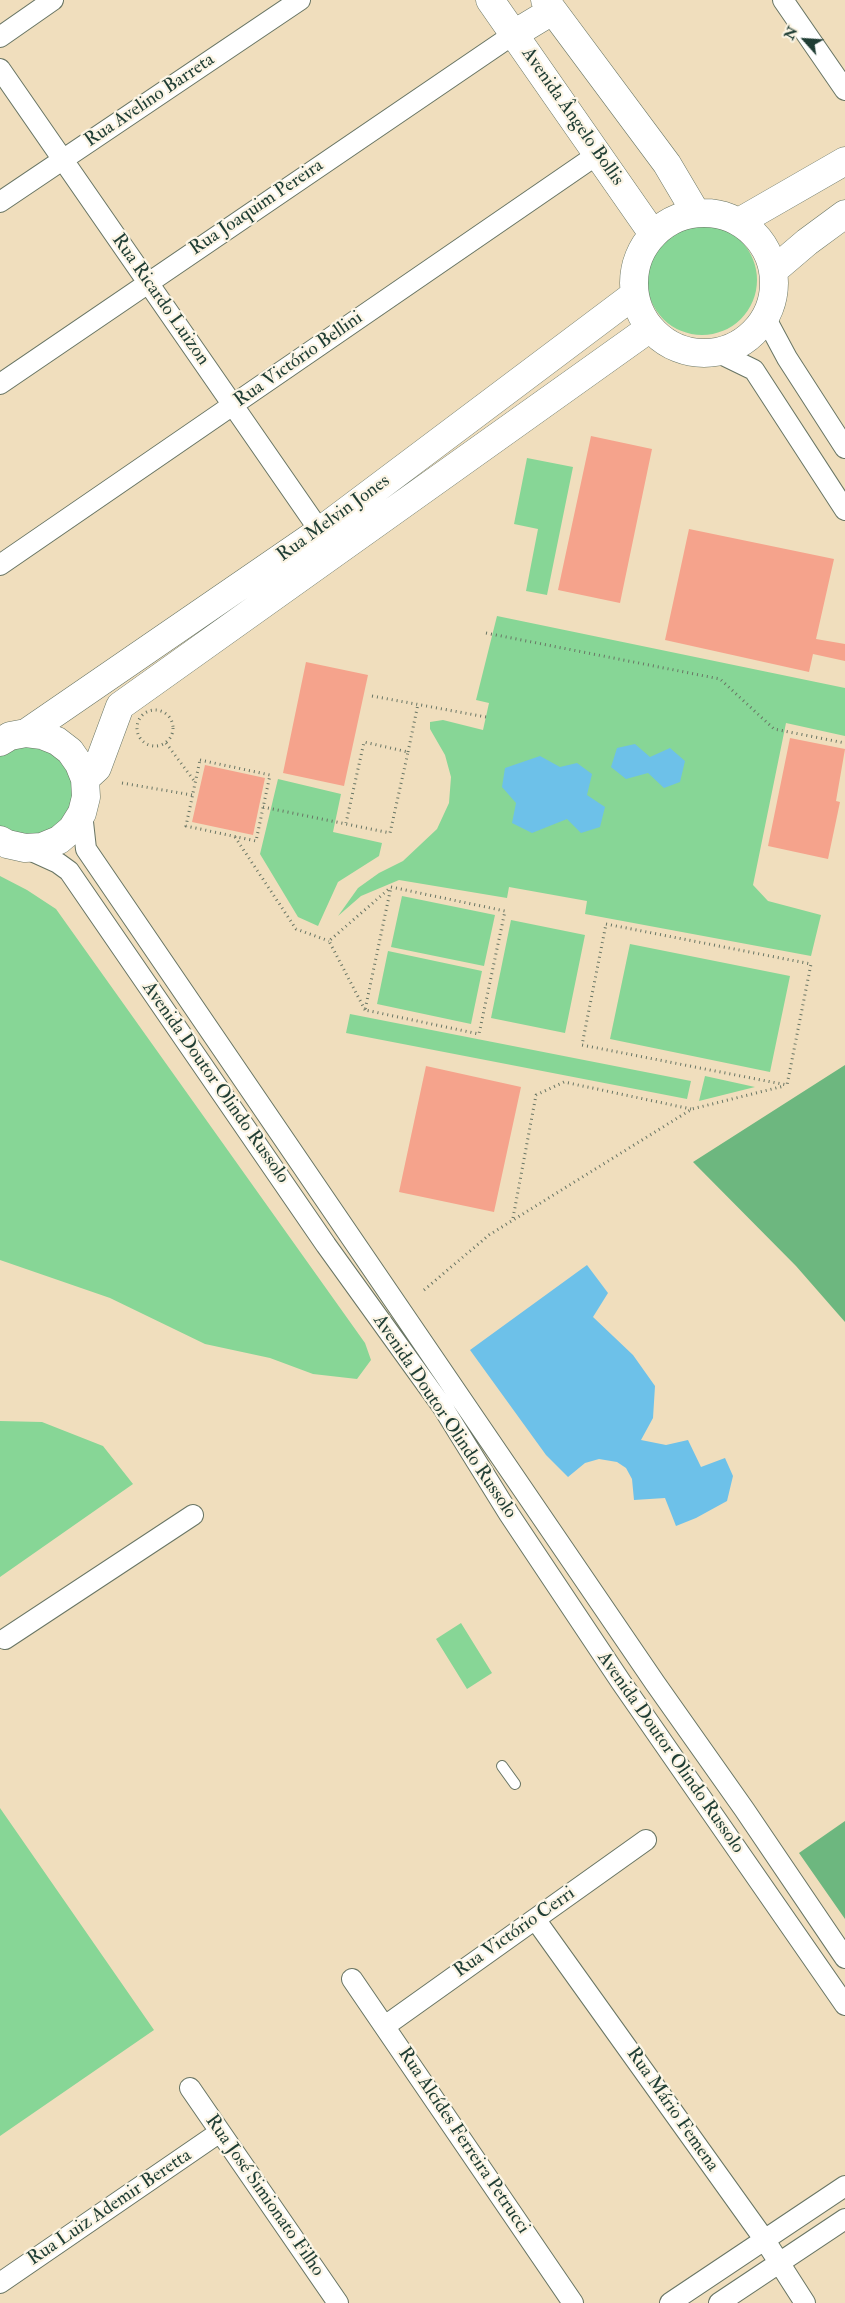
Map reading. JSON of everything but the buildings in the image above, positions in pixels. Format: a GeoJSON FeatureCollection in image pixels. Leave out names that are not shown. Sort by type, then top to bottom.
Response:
{"type":"FeatureCollection","features":[{"type":"Feature","properties":{"kind":"street"},"geometry":{"type":"LineString","coordinates":[[0,37],[53,0]]}},
{"type":"Feature","properties":{"kind":"street","name":"Rua Avelino Barreta"},"geometry":{"type":"LineString","coordinates":[[0,202],[300,0]]}},
{"type":"Feature","properties":{"kind":"street","name":"Avenida Ângelo Bollis"},"geometry":{"type":"LineString","coordinates":[[490,0],[653,234]]}},
{"type":"Feature","properties":{"kind":"street"},"geometry":{"type":"LineString","coordinates":[[783,0],[845,90]]}},
{"type":"Feature","properties":{"kind":"street"},"geometry":{"type":"LineString","coordinates":[[514,34],[548,5],[666,164],[696,213]]}},
{"type":"Feature","properties":{"kind":"street","name":"Rua Joaquim Pereira"},"geometry":{"type":"LineString","coordinates":[[0,384],[147,282],[514,34]]}},
{"type":"Feature","properties":{"kind":"street","name":"Rua Ricardo Luizon"},"geometry":{"type":"LineString","coordinates":[[0,69],[320,531]]}},
{"type":"Feature","properties":{"kind":"street","name":"Rua Victório Bellini"},"geometry":{"type":"LineString","coordinates":[[0,565],[598,154]]}},
{"type":"Feature","properties":{"kind":"street"},"geometry":{"type":"LineString","coordinates":[[739,222],[845,161]]}},
{"type":"Feature","properties":{"kind":"street"},"geometry":{"type":"LineString","coordinates":[[696,213],[726,216],[739,222],[755,235],[767,252],[773,271],[773,294],[765,317],[753,333],[742,341],[717,352],[698,353],[680,350],[664,341],[650,328],[640,313],[634,295],[634,279],[637,262],[643,247],[653,234],[666,224],[680,217],[696,213]]}},
{"type":"Feature","properties":{"kind":"street"},"geometry":{"type":"LineString","coordinates":[[773,271],[807,242],[845,214]]}},
{"type":"Feature","properties":{"kind":"street","name":"Rua Melvin Jones"},"geometry":{"type":"LineString","coordinates":[[26,733],[320,531],[634,295]]}},
{"type":"Feature","properties":{"kind":"street"},"geometry":{"type":"LineString","coordinates":[[765,317],[787,358],[845,448]]}},
{"type":"Feature","properties":{"kind":"street","name":"Rua Melvin Jones"},"geometry":{"type":"LineString","coordinates":[[85,779],[98,768],[120,706],[650,328]]}},
{"type":"Feature","properties":{"kind":"street"},"geometry":{"type":"LineString","coordinates":[[717,352],[754,370],[845,510]]}},
{"type":"Feature","properties":{"kind":"street"},"geometry":{"type":"LineString","coordinates":[[0,742],[10,736],[26,733],[42,735],[57,740],[70,751],[79,764],[85,779],[86,796],[82,813],[72,828],[59,840],[42,847],[12,844]]}},
{"type":"Feature","properties":{"kind":"street","name":"Avenida Doutor Olindo Russolo"},"geometry":{"type":"LineString","coordinates":[[82,813],[86,849],[654,1683],[744,1809],[845,1958]]}},
{"type":"Feature","properties":{"kind":"street","name":"Avenida Doutor Olindo Russolo"},"geometry":{"type":"LineString","coordinates":[[12,844],[58,863],[69,871],[326,1245],[442,1406],[509,1514],[621,1682],[845,2005]]}},
{"type":"Feature","properties":{"kind":"street"},"geometry":{"type":"LineString","coordinates":[[509,1514],[530,1500]]}},
{"type":"Feature","properties":{"kind":"street"},"geometry":{"type":"LineString","coordinates":[[5,1639],[192,1515]]}},
{"type":"Feature","properties":{"kind":"street"},"geometry":{"type":"LineString","coordinates":[[621,1682],[643,1666]]}},
{"type":"Feature","properties":{"kind":"street"},"geometry":{"type":"LineString","coordinates":[[633,1699],[654,1683]]}},
{"type":"Feature","properties":{"kind":"street","name":"Rua Victório Cerri"},"geometry":{"type":"LineString","coordinates":[[385,2026],[646,1840]]}},
{"type":"Feature","properties":{"kind":"street","name":"Rua Mário Femena"},"geometry":{"type":"LineString","coordinates":[[535,1919],[764,2239],[805,2303]]}},
{"type":"Feature","properties":{"kind":"street","name":"Rua Alcídes Ferreira Petrucci"},"geometry":{"type":"LineString","coordinates":[[352,1979],[573,2303]]}},
{"type":"Feature","properties":{"kind":"street","name":"Rua José Simionato Filho"},"geometry":{"type":"LineString","coordinates":[[190,2088],[330,2300]]}},
{"type":"Feature","properties":{"kind":"street","name":"Rua Luiz Ademir Beretta"},"geometry":{"type":"LineString","coordinates":[[0,2283],[220,2132]]}},
{"type":"Feature","properties":{"kind":"street"},"geometry":{"type":"LineString","coordinates":[[670,2303],[845,2186]]}},
{"type":"Feature","properties":{"kind":"street"},"geometry":{"type":"LineString","coordinates":[[719,2303],[845,2219]]}},
{"type":"Feature","properties":{"kind":"lane"},"geometry":{"type":"LineString","coordinates":[[502,1766],[515,1784]]}},
{"type":"Feature","properties":{"kind":"path"},"geometry":{"type":"LineString","coordinates":[[486,633],[720,679],[774,729],[845,743]]}},
{"type":"Feature","properties":{"kind":"path"},"geometry":{"type":"LineString","coordinates":[[372,696],[486,718]]}},
{"type":"Feature","properties":{"kind":"path"},"geometry":{"type":"LineString","coordinates":[[263,807],[390,833],[418,704]]}},
{"type":"Feature","properties":{"kind":"path"},"geometry":{"type":"LineString","coordinates":[[158,710],[164,712],[172,720],[174,732],[166,743],[156,747],[150,746],[140,739],[137,728],[138,721],[146,712],[158,710]]}},
{"type":"Feature","properties":{"kind":"path"},"geometry":{"type":"LineString","coordinates":[[346,823],[364,742],[408,752]]}},
{"type":"Feature","properties":{"kind":"path"},"geometry":{"type":"LineString","coordinates":[[166,743],[195,783]]}},
{"type":"Feature","properties":{"kind":"path"},"geometry":{"type":"LineString","coordinates":[[200,760],[270,775],[256,841],[186,826],[192,796],[200,760]]}},
{"type":"Feature","properties":{"kind":"path"},"geometry":{"type":"LineString","coordinates":[[122,782],[192,796]]}},
{"type":"Feature","properties":{"kind":"path"},"geometry":{"type":"LineString","coordinates":[[235,836],[296,929],[329,942],[365,1010]]}},
{"type":"Feature","properties":{"kind":"path"},"geometry":{"type":"LineString","coordinates":[[329,942],[391,887]]}},
{"type":"Feature","properties":{"kind":"path"},"geometry":{"type":"LineString","coordinates":[[365,1010],[479,1034],[485,1006],[505,911],[391,887]]}},
{"type":"Feature","properties":{"kind":"path"},"geometry":{"type":"LineString","coordinates":[[365,1010],[391,887]]}},
{"type":"Feature","properties":{"kind":"path"},"geometry":{"type":"LineString","coordinates":[[606,924],[810,964],[787,1085],[582,1045],[606,924]]}},
{"type":"Feature","properties":{"kind":"path"},"geometry":{"type":"LineString","coordinates":[[513,1219],[536,1095],[564,1082],[692,1109]]}},
{"type":"Feature","properties":{"kind":"path"},"geometry":{"type":"LineString","coordinates":[[424,1290],[489,1234],[692,1109],[787,1085]]}},
{"type":"Feature","properties":{"kind":"green space"},"geometry":{"type":"Polygon","coordinates":[[[702,225],[723,230],[741,241],[752,259],[757,280],[752,301],[741,319],[723,330],[702,335],[681,330],[663,319],[652,301],[647,280],[652,259],[663,241],[681,230],[702,225]]]}},
{"type":"Feature","properties":{"kind":"green space"},"geometry":{"type":"Polygon","coordinates":[[[527,458],[573,467],[547,595],[526,591],[538,529],[514,524],[527,458]]]}},
{"type":"Feature","properties":{"kind":"green space"},"geometry":{"type":"Polygon","coordinates":[[[497,616],[845,688],[845,736],[786,723],[753,885],[768,901],[821,915],[811,956],[585,914],[587,901],[509,887],[507,898],[399,880],[361,896],[338,916],[358,888],[379,873],[403,861],[437,829],[449,803],[451,777],[445,755],[430,729],[430,722],[443,720],[483,730],[489,703],[476,700],[497,616]]]}},
{"type":"Feature","properties":{"kind":"green space"},"geometry":{"type":"Polygon","coordinates":[[[38,743],[73,770],[76,800],[61,826],[34,839],[0,830],[0,752],[38,743]]]}},
{"type":"Feature","properties":{"kind":"green space"},"geometry":{"type":"Polygon","coordinates":[[[278,779],[341,794],[333,832],[382,843],[379,856],[338,882],[318,926],[298,917],[260,854],[278,779]]]}},
{"type":"Feature","properties":{"kind":"green space"},"geometry":{"type":"Polygon","coordinates":[[[0,876],[27,890],[56,909],[365,1343],[371,1360],[357,1379],[313,1374],[270,1358],[205,1344],[110,1298],[0,1260],[0,876]]]}},
{"type":"Feature","properties":{"kind":"green space"},"geometry":{"type":"Polygon","coordinates":[[[402,896],[495,915],[484,966],[391,947],[402,896]]]}},
{"type":"Feature","properties":{"kind":"green space"},"geometry":{"type":"Polygon","coordinates":[[[511,920],[585,935],[565,1033],[491,1018],[511,920]]]}},
{"type":"Feature","properties":{"kind":"green space"},"geometry":{"type":"Polygon","coordinates":[[[630,944],[790,976],[770,1072],[610,1039],[630,944]]]}},
{"type":"Feature","properties":{"kind":"green space"},"geometry":{"type":"Polygon","coordinates":[[[388,951],[482,971],[471,1024],[377,1004],[388,951]]]}},
{"type":"Feature","properties":{"kind":"green space"},"geometry":{"type":"Polygon","coordinates":[[[350,1014],[691,1081],[687,1099],[346,1033],[350,1014]]]}},
{"type":"Feature","properties":{"kind":"green space"},"geometry":{"type":"Polygon","coordinates":[[[845,1065],[845,1322],[796,1266],[693,1162],[845,1065]]]}},
{"type":"Feature","properties":{"kind":"green space"},"geometry":{"type":"Polygon","coordinates":[[[705,1076],[755,1087],[699,1101],[705,1076]]]}},
{"type":"Feature","properties":{"kind":"green space"},"geometry":{"type":"Polygon","coordinates":[[[0,1421],[42,1422],[103,1446],[133,1484],[0,1577],[0,1421]]]}},
{"type":"Feature","properties":{"kind":"green space"},"geometry":{"type":"Polygon","coordinates":[[[461,1623],[492,1673],[467,1689],[436,1639],[461,1623]]]}},
{"type":"Feature","properties":{"kind":"green space"},"geometry":{"type":"Polygon","coordinates":[[[0,1808],[154,2030],[0,2136],[0,1808]]]}},
{"type":"Feature","properties":{"kind":"green space"},"geometry":{"type":"Polygon","coordinates":[[[845,1821],[845,1919],[799,1853],[845,1821]]]}},
{"type":"Feature","properties":{"kind":"water"},"geometry":{"type":"Polygon","coordinates":[[[635,744],[650,757],[670,748],[685,761],[680,782],[664,788],[648,773],[626,779],[611,767],[617,748],[635,744]]]}},
{"type":"Feature","properties":{"kind":"water"},"geometry":{"type":"Polygon","coordinates":[[[540,756],[560,767],[577,763],[592,774],[587,795],[605,807],[600,827],[581,833],[567,819],[532,833],[512,823],[516,803],[502,787],[505,768],[540,756]]]}},
{"type":"Feature","properties":{"kind":"water"},"geometry":{"type":"Polygon","coordinates":[[[587,1265],[608,1293],[593,1317],[633,1355],[655,1386],[653,1418],[641,1440],[666,1445],[688,1440],[701,1467],[725,1458],[733,1476],[727,1501],[696,1518],[676,1526],[665,1498],[634,1500],[632,1479],[626,1468],[617,1462],[599,1459],[585,1463],[568,1477],[546,1455],[470,1350],[587,1265]]]}}]}
